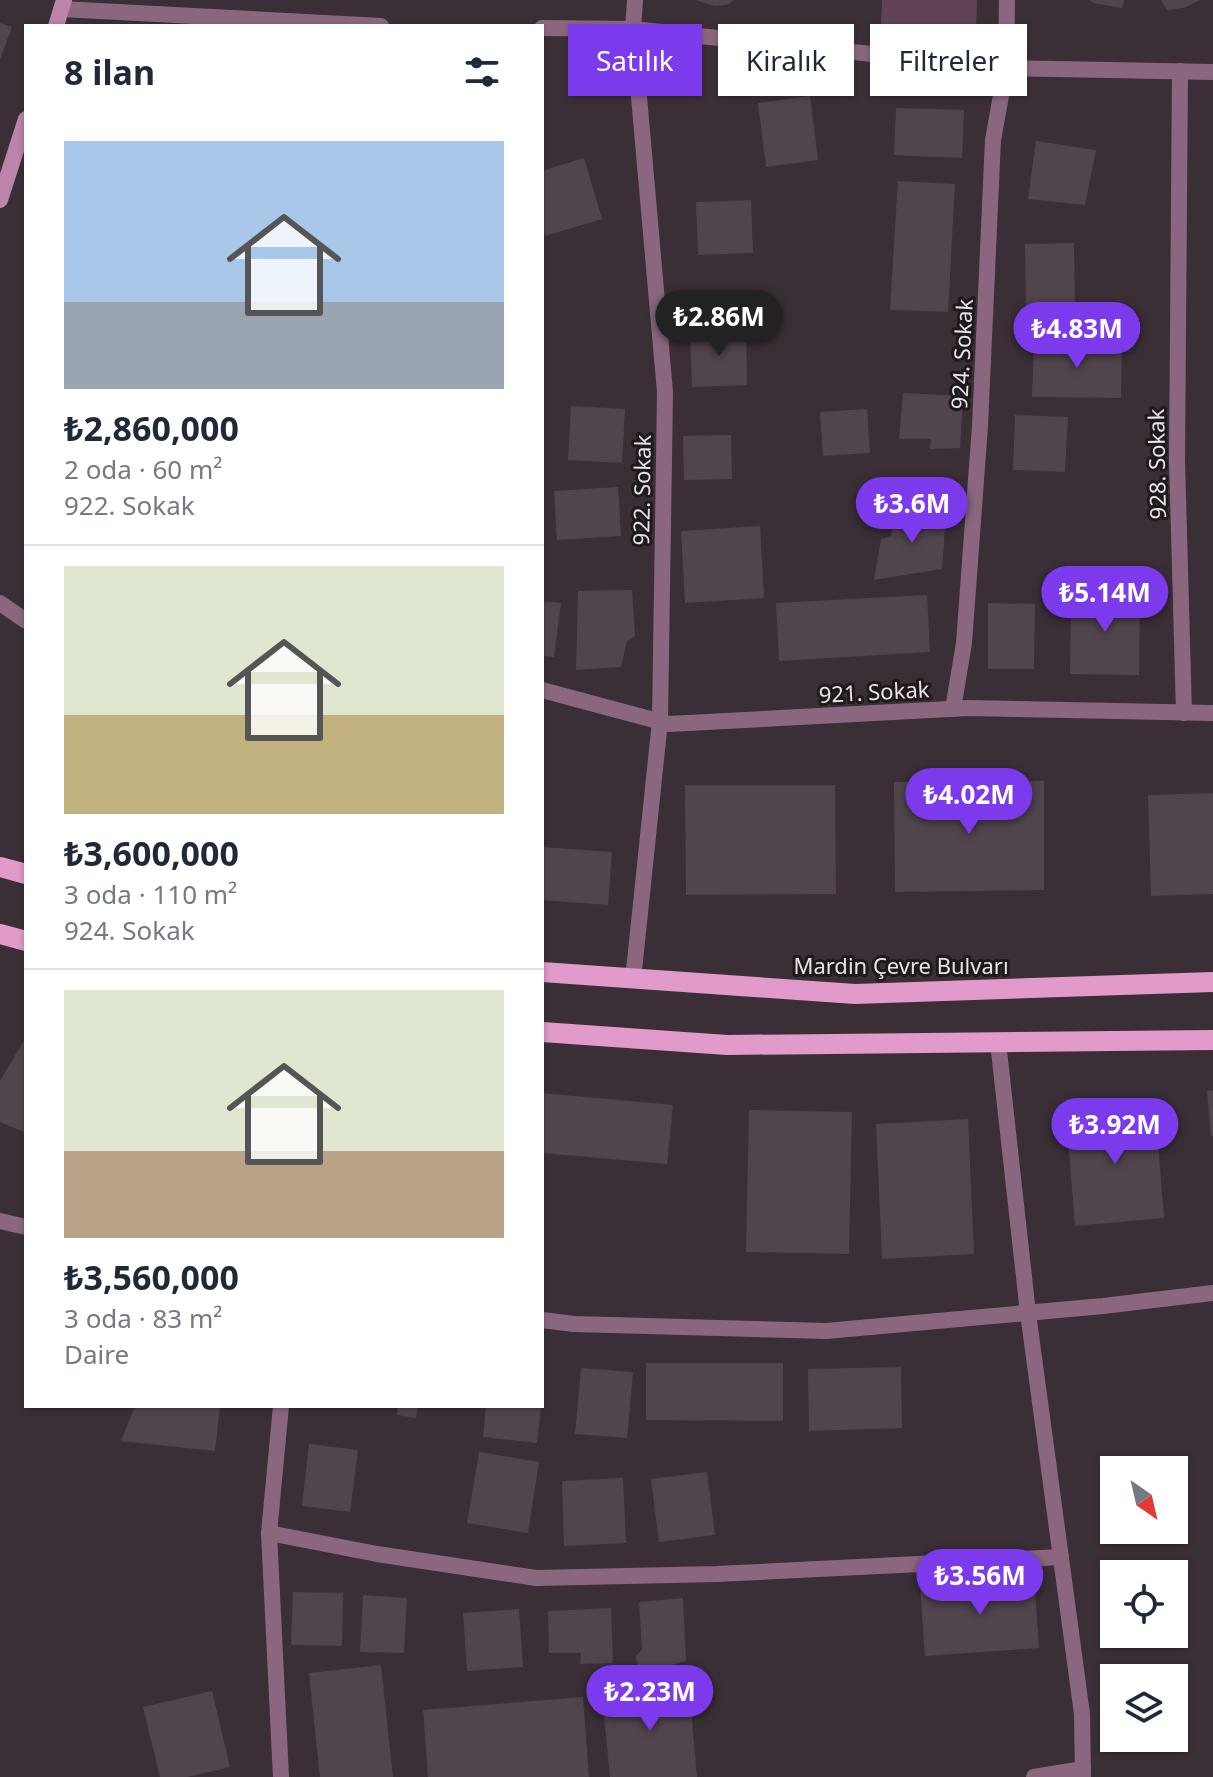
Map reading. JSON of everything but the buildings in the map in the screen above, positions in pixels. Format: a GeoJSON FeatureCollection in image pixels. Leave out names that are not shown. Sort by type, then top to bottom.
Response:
{"type":"FeatureCollection","features":[{"type":"Feature","properties":{"kind":"main road"},"geometry":{"type":"LineString","coordinates":[[0,867],[24,873]]}},
{"type":"Feature","properties":{"kind":"main road"},"geometry":{"type":"LineString","coordinates":[[0,934],[24,940]]}},
{"type":"Feature","properties":{"kind":"main road","name":"Mardin Çevre Bulvarı"},"geometry":{"type":"LineString","coordinates":[[544,972],[855,994],[1213,982]]}},
{"type":"Feature","properties":{"kind":"main road"},"geometry":{"type":"LineString","coordinates":[[544,1032],[727,1045],[1213,1040]]}},
{"type":"Feature","properties":{"kind":"street","name":"922. Sokak"},"geometry":{"type":"LineString","coordinates":[[633,24],[635,0]]}},
{"type":"Feature","properties":{"kind":"street","name":"924. Sokak"},"geometry":{"type":"LineString","coordinates":[[1007,0],[1007,24]]}},
{"type":"Feature","properties":{"kind":"street"},"geometry":{"type":"LineString","coordinates":[[57,24],[63,4],[352,24]]}},
{"type":"Feature","properties":{"kind":"street"},"geometry":{"type":"LineString","coordinates":[[544,28],[568,28]]}},
{"type":"Feature","properties":{"kind":"street"},"geometry":{"type":"LineString","coordinates":[[702,36],[870,54]]}},
{"type":"Feature","properties":{"kind":"street"},"geometry":{"type":"LineString","coordinates":[[1027,68],[1213,72]]}},
{"type":"Feature","properties":{"kind":"street","name":"928. Sokak"},"geometry":{"type":"LineString","coordinates":[[1180,71],[1177,460],[1184,713]]}},
{"type":"Feature","properties":{"kind":"street","name":"922. Sokak"},"geometry":{"type":"LineString","coordinates":[[633,980],[660,721],[665,392],[639,96]]}},
{"type":"Feature","properties":{"kind":"street","name":"924. Sokak"},"geometry":{"type":"LineString","coordinates":[[953,709],[964,643],[980,426],[993,140],[1001,96]]}},
{"type":"Feature","properties":{"kind":"street"},"geometry":{"type":"LineString","coordinates":[[0,200],[24,125]]}},
{"type":"Feature","properties":{"kind":"street"},"geometry":{"type":"LineString","coordinates":[[0,603],[24,620]]}},
{"type":"Feature","properties":{"kind":"street","name":"921. Sokak"},"geometry":{"type":"LineString","coordinates":[[544,691],[669,724],[953,709],[1213,713]]}},
{"type":"Feature","properties":{"kind":"street"},"geometry":{"type":"LineString","coordinates":[[998,1042],[1028,1313],[1082,1714],[1083,1773],[1034,1777]]}},
{"type":"Feature","properties":{"kind":"street"},"geometry":{"type":"LineString","coordinates":[[0,1221],[24,1227]]}},
{"type":"Feature","properties":{"kind":"street"},"geometry":{"type":"LineString","coordinates":[[544,1320],[574,1324],[826,1331],[1213,1293]]}},
{"type":"Feature","properties":{"kind":"street"},"geometry":{"type":"LineString","coordinates":[[281,1408],[269,1533],[281,1777]]}},
{"type":"Feature","properties":{"kind":"street"},"geometry":{"type":"LineString","coordinates":[[269,1533],[377,1554],[536,1578],[717,1574],[1061,1557]]}},
{"type":"Feature","properties":{"kind":"shaded area"},"geometry":{"type":"Polygon","coordinates":[[[882,0],[977,0],[976,24],[881,24],[882,0]]]}}]}
